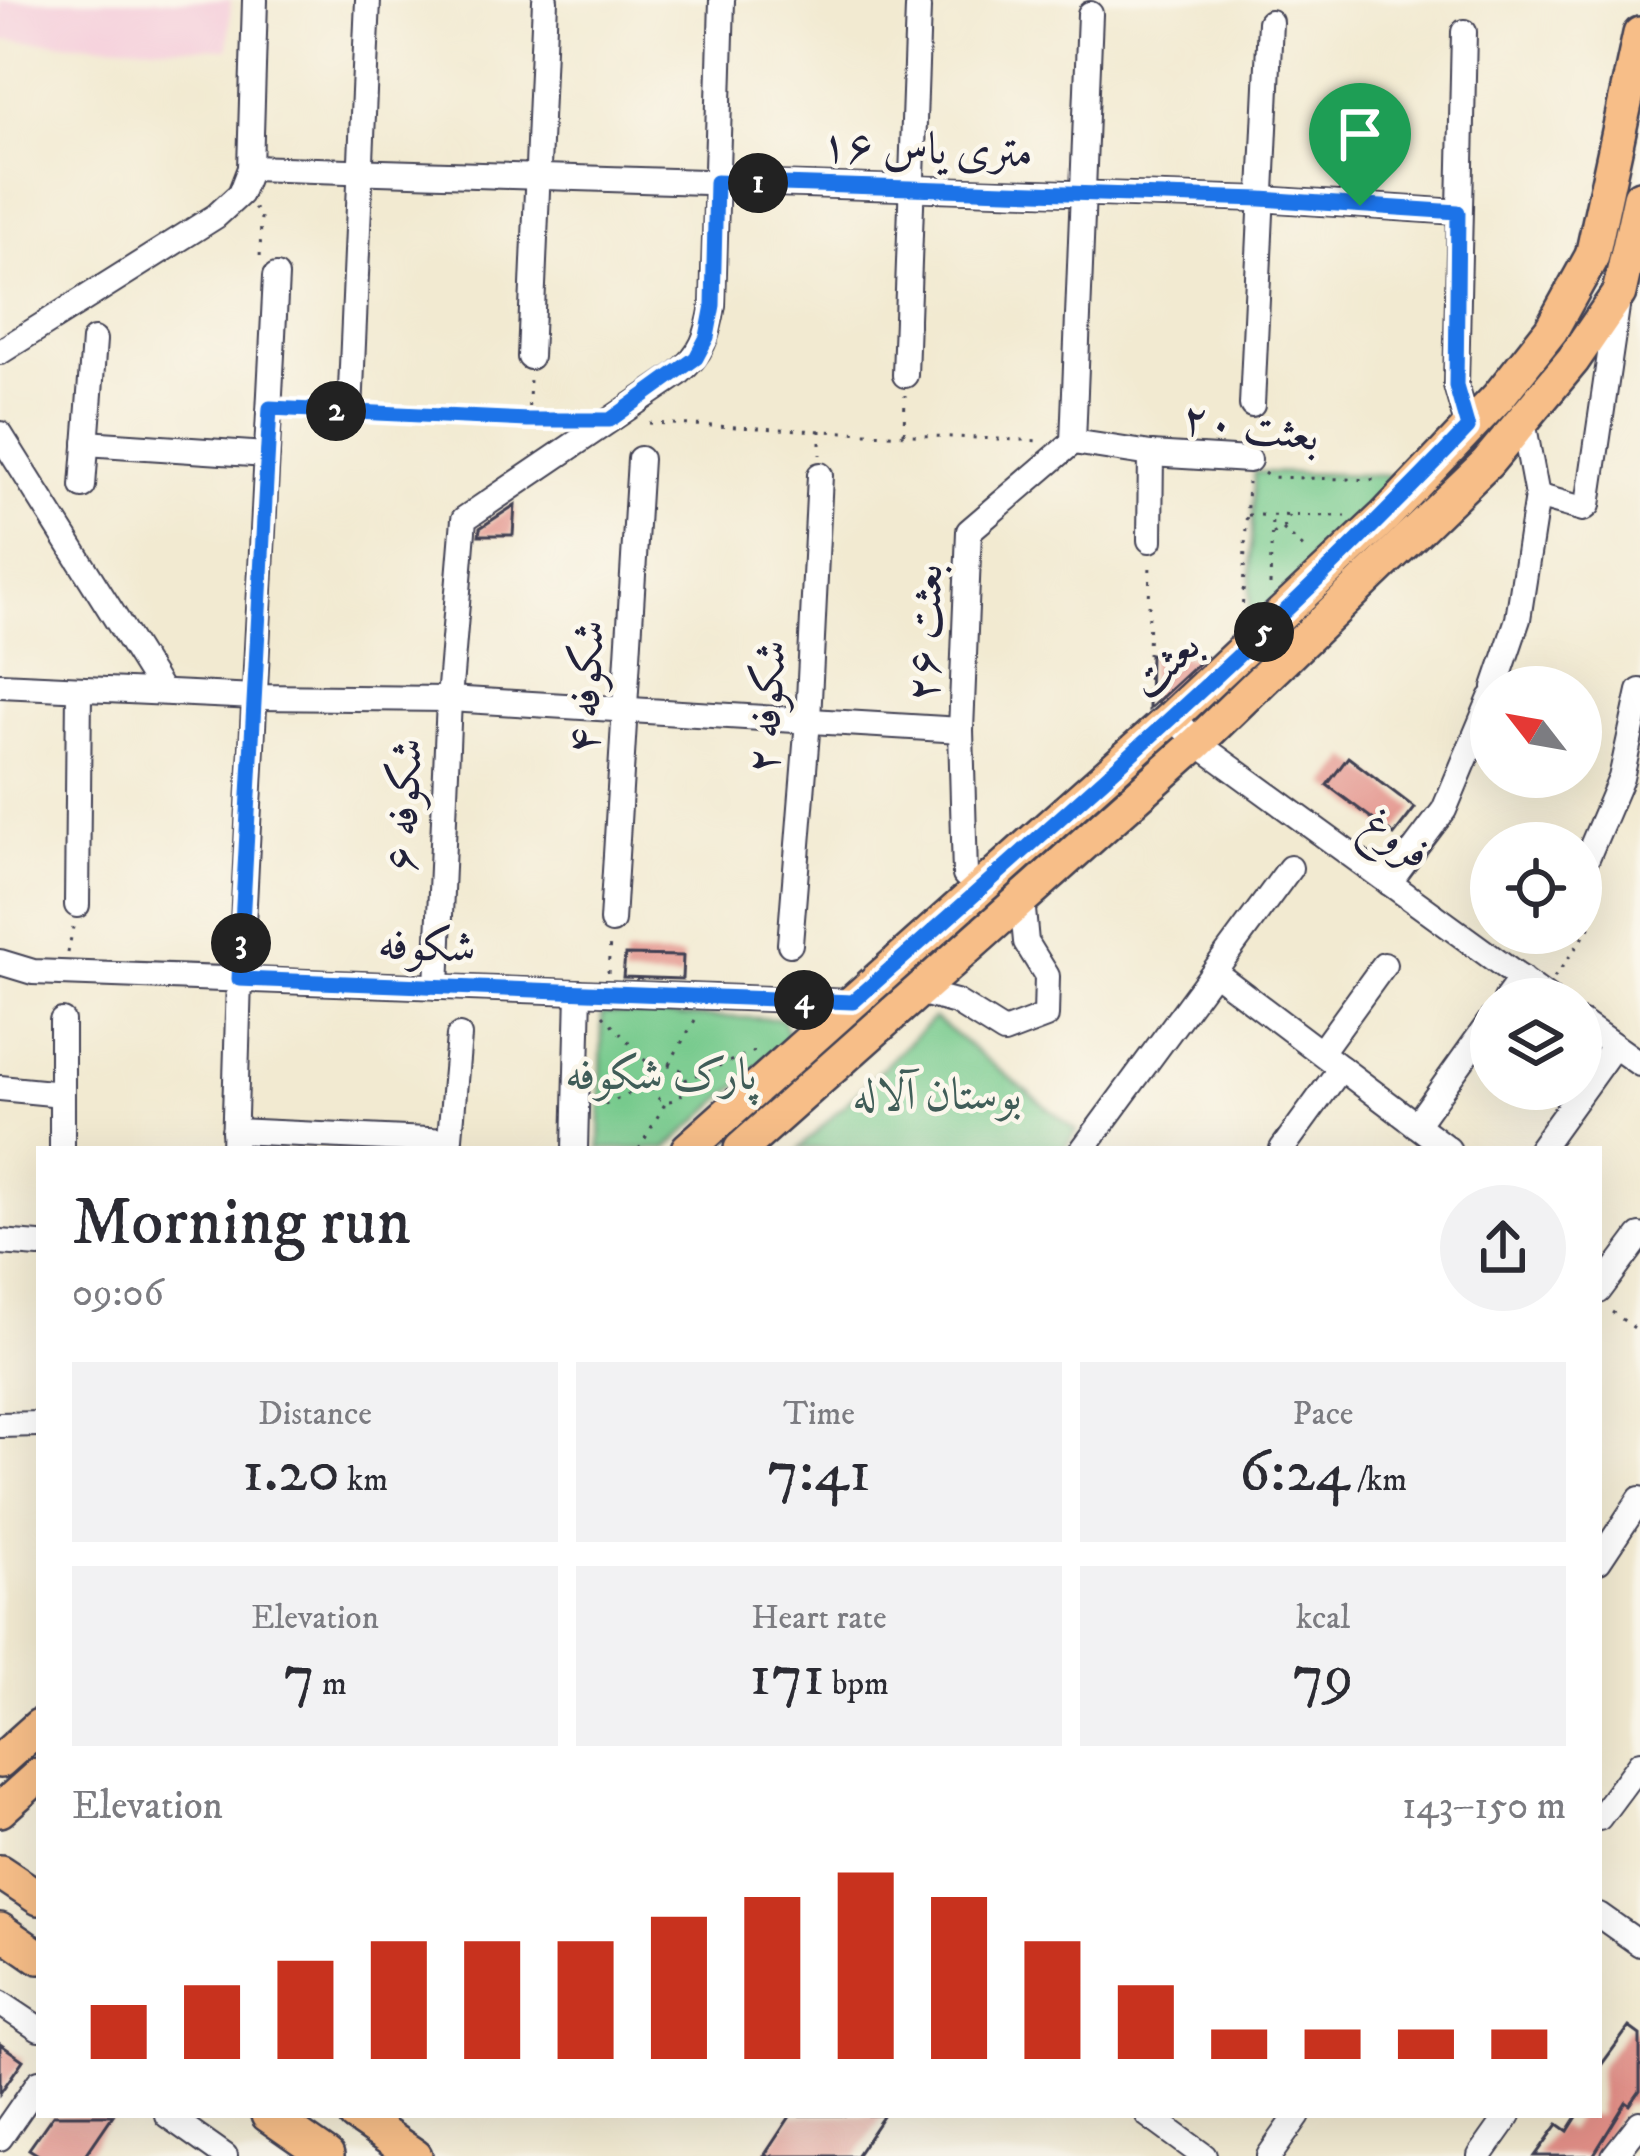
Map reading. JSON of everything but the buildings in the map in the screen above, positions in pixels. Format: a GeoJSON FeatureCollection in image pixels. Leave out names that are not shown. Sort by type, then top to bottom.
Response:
{"type":"FeatureCollection","features":[{"type":"Feature","properties":{"kind":"main road","name":"بعثت"},"geometry":{"type":"LineString","coordinates":[[691,1146],[1173,716],[1385,516],[1468,428],[1551,330],[1592,256],[1640,34]]}},
{"type":"Feature","properties":{"kind":"main road","name":"بعثت"},"geometry":{"type":"LineString","coordinates":[[744,1146],[1197,743],[1487,463],[1573,360],[1619,293],[1640,197]]}},
{"type":"Feature","properties":{"kind":"main road"},"geometry":{"type":"LineString","coordinates":[[0,1761],[36,1729]]}},
{"type":"Feature","properties":{"kind":"main road"},"geometry":{"type":"LineString","coordinates":[[0,1810],[36,1778]]}},
{"type":"Feature","properties":{"kind":"main road"},"geometry":{"type":"LineString","coordinates":[[0,1872],[36,1896]]}},
{"type":"Feature","properties":{"kind":"main road"},"geometry":{"type":"LineString","coordinates":[[0,1930],[36,1955]]}},
{"type":"Feature","properties":{"kind":"main road"},"geometry":{"type":"LineString","coordinates":[[272,2118],[327,2156]]}},
{"type":"Feature","properties":{"kind":"main road"},"geometry":{"type":"LineString","coordinates":[[360,2118],[416,2156]]}},
{"type":"Feature","properties":{"kind":"street"},"geometry":{"type":"LineString","coordinates":[[0,352],[216,216],[240,194],[250,168],[255,0]]}},
{"type":"Feature","properties":{"kind":"street"},"geometry":{"type":"LineString","coordinates":[[350,412],[368,0]]}},
{"type":"Feature","properties":{"kind":"street"},"geometry":{"type":"LineString","coordinates":[[530,357],[544,0]]}},
{"type":"Feature","properties":{"kind":"street"},"geometry":{"type":"LineString","coordinates":[[610,420],[678,374],[696,358],[707,337],[713,305],[722,0]]}},
{"type":"Feature","properties":{"kind":"street"},"geometry":{"type":"LineString","coordinates":[[905,375],[918,8]]}},
{"type":"Feature","properties":{"kind":"street"},"geometry":{"type":"LineString","coordinates":[[1073,442],[1090,14]]}},
{"type":"Feature","properties":{"kind":"street"},"geometry":{"type":"LineString","coordinates":[[1252,405],[1270,22]]}},
{"type":"Feature","properties":{"kind":"street"},"geometry":{"type":"LineString","coordinates":[[1464,32],[1456,386],[1468,428]]}},
{"type":"Feature","properties":{"kind":"street","name":"۱۶ متری یاس"},"geometry":{"type":"LineString","coordinates":[[250,168],[1261,199],[1458,212]]}},
{"type":"Feature","properties":{"kind":"street"},"geometry":{"type":"LineString","coordinates":[[242,923],[276,276]]}},
{"type":"Feature","properties":{"kind":"street"},"geometry":{"type":"LineString","coordinates":[[1537,496],[1582,509],[1588,505],[1619,293]]}},
{"type":"Feature","properties":{"kind":"street"},"geometry":{"type":"LineString","coordinates":[[83,486],[94,340]]}},
{"type":"Feature","properties":{"kind":"street","name":"شکوفه ۶"},"geometry":{"type":"LineString","coordinates":[[436,987],[449,699],[464,519],[610,420]]}},
{"type":"Feature","properties":{"kind":"street"},"geometry":{"type":"LineString","coordinates":[[1502,666],[1518,619],[1537,496],[1522,421]]}},
{"type":"Feature","properties":{"kind":"street"},"geometry":{"type":"LineString","coordinates":[[0,434],[161,692]]}},
{"type":"Feature","properties":{"kind":"street","name":"بعثت ۲۰"},"geometry":{"type":"LineString","coordinates":[[1073,442],[1151,454],[1249,460]]}},
{"type":"Feature","properties":{"kind":"street","name":"بعثت ۲۶"},"geometry":{"type":"LineString","coordinates":[[965,875],[961,730],[969,531],[1073,442]]}},
{"type":"Feature","properties":{"kind":"street"},"geometry":{"type":"LineString","coordinates":[[86,443],[267,455]]}},
{"type":"Feature","properties":{"kind":"street"},"geometry":{"type":"LineString","coordinates":[[1150,540],[1151,454]]}},
{"type":"Feature","properties":{"kind":"street","name":"شکوفه ۴"},"geometry":{"type":"LineString","coordinates":[[612,921],[640,459]]}},
{"type":"Feature","properties":{"kind":"street","name":"شکوفه ۲"},"geometry":{"type":"LineString","coordinates":[[790,944],[808,720],[820,475]]}},
{"type":"Feature","properties":{"kind":"street"},"geometry":{"type":"LineString","coordinates":[[0,685],[625,707],[961,730]]}},
{"type":"Feature","properties":{"kind":"street"},"geometry":{"type":"LineString","coordinates":[[77,905],[79,688]]}},
{"type":"Feature","properties":{"kind":"street"},"geometry":{"type":"LineString","coordinates":[[1602,835],[1631,783],[1640,692]]}},
{"type":"Feature","properties":{"kind":"street","name":"فروغ"},"geometry":{"type":"LineString","coordinates":[[1173,716],[1197,743],[1389,883],[1501,978]]}},
{"type":"Feature","properties":{"kind":"street"},"geometry":{"type":"LineString","coordinates":[[1389,883],[1444,809],[1470,748]]}},
{"type":"Feature","properties":{"kind":"street"},"geometry":{"type":"LineString","coordinates":[[1086,1146],[1291,868]]}},
{"type":"Feature","properties":{"kind":"street"},"geometry":{"type":"LineString","coordinates":[[918,992],[956,1002],[1004,1032],[1046,1016],[1047,976],[1026,942],[1022,899]]}},
{"type":"Feature","properties":{"kind":"street","name":"شکوفه"},"geometry":{"type":"LineString","coordinates":[[0,962],[33,972],[853,1002]]}},
{"type":"Feature","properties":{"kind":"street"},"geometry":{"type":"LineString","coordinates":[[1284,1146],[1384,965]]}},
{"type":"Feature","properties":{"kind":"street"},"geometry":{"type":"LineString","coordinates":[[1214,972],[1444,1146]]}},
{"type":"Feature","properties":{"kind":"street"},"geometry":{"type":"LineString","coordinates":[[239,979],[234,1140],[449,1145],[459,1036]]}},
{"type":"Feature","properties":{"kind":"street"},"geometry":{"type":"LineString","coordinates":[[575,1146],[594,992]]}},
{"type":"Feature","properties":{"kind":"street"},"geometry":{"type":"LineString","coordinates":[[62,1021],[62,1146]]}},
{"type":"Feature","properties":{"kind":"street"},"geometry":{"type":"LineString","coordinates":[[1602,1037],[1640,1064]]}},
{"type":"Feature","properties":{"kind":"street"},"geometry":{"type":"LineString","coordinates":[[1542,1146],[1614,1046]]}},
{"type":"Feature","properties":{"kind":"street"},"geometry":{"type":"LineString","coordinates":[[1416,1124],[1470,1049]]}},
{"type":"Feature","properties":{"kind":"street"},"geometry":{"type":"LineString","coordinates":[[0,1088],[62,1094]]}},
{"type":"Feature","properties":{"kind":"street"},"geometry":{"type":"LineString","coordinates":[[1604,1276],[1640,1236]]}},
{"type":"Feature","properties":{"kind":"street"},"geometry":{"type":"LineString","coordinates":[[0,1242],[36,1245]]}},
{"type":"Feature","properties":{"kind":"street"},"geometry":{"type":"LineString","coordinates":[[0,1425],[36,1424]]}},
{"type":"Feature","properties":{"kind":"street"},"geometry":{"type":"LineString","coordinates":[[1602,1556],[1640,1499]]}},
{"type":"Feature","properties":{"kind":"street"},"geometry":{"type":"LineString","coordinates":[[1602,1814],[1640,1763]]}},
{"type":"Feature","properties":{"kind":"street"},"geometry":{"type":"LineString","coordinates":[[1602,1917],[1640,1944]]}},
{"type":"Feature","properties":{"kind":"street"},"geometry":{"type":"LineString","coordinates":[[0,2003],[36,2027]]}},
{"type":"Feature","properties":{"kind":"street"},"geometry":{"type":"LineString","coordinates":[[0,2138],[36,2086]]}},
{"type":"Feature","properties":{"kind":"street"},"geometry":{"type":"LineString","coordinates":[[179,2118],[224,2156]]}},
{"type":"Feature","properties":{"kind":"street"},"geometry":{"type":"LineString","coordinates":[[1152,2118],[1204,2156]]}},
{"type":"Feature","properties":{"kind":"street"},"geometry":{"type":"LineString","coordinates":[[1269,2156],[1296,2118]]}},
{"type":"Feature","properties":{"kind":"street"},"geometry":{"type":"LineString","coordinates":[[1480,2156],[1507,2118]]}},
{"type":"Feature","properties":{"kind":"street"},"geometry":{"type":"LineString","coordinates":[[1614,2156],[1640,2122]]}},
{"type":"Feature","properties":{"kind":"path"},"geometry":{"type":"LineString","coordinates":[[240,194],[261,215],[260,265],[276,276]]}},
{"type":"Feature","properties":{"kind":"path"},"geometry":{"type":"LineString","coordinates":[[528,420],[530,357]]}},
{"type":"Feature","properties":{"kind":"path"},"geometry":{"type":"LineString","coordinates":[[904,435],[905,375]]}},
{"type":"Feature","properties":{"kind":"path"},"geometry":{"type":"LineString","coordinates":[[270,408],[569,420]]}},
{"type":"Feature","properties":{"kind":"path"},"geometry":{"type":"LineString","coordinates":[[610,420],[1073,442]]}},
{"type":"Feature","properties":{"kind":"path"},"geometry":{"type":"LineString","coordinates":[[1240,654],[1249,460]]}},
{"type":"Feature","properties":{"kind":"path","name":"بعثت ۲۰"},"geometry":{"type":"LineString","coordinates":[[1249,460],[1269,477],[1418,482]]}},
{"type":"Feature","properties":{"kind":"path"},"geometry":{"type":"LineString","coordinates":[[1246,515],[1385,516]]}},
{"type":"Feature","properties":{"kind":"path"},"geometry":{"type":"LineString","coordinates":[[1268,627],[1272,515]]}},
{"type":"Feature","properties":{"kind":"path"},"geometry":{"type":"LineString","coordinates":[[1271,535],[1283,529],[1289,515]]}},
{"type":"Feature","properties":{"kind":"path"},"geometry":{"type":"LineString","coordinates":[[1283,529],[1328,570]]}},
{"type":"Feature","properties":{"kind":"path"},"geometry":{"type":"LineString","coordinates":[[1146,740],[1150,540]]}},
{"type":"Feature","properties":{"kind":"path"},"geometry":{"type":"LineString","coordinates":[[64,973],[77,905]]}},
{"type":"Feature","properties":{"kind":"path"},"geometry":{"type":"LineString","coordinates":[[612,921],[594,992],[597,1009],[655,1071]]}},
{"type":"Feature","properties":{"kind":"path"},"geometry":{"type":"LineString","coordinates":[[604,1105],[650,1084],[655,1071],[668,1065],[709,997]]}},
{"type":"Feature","properties":{"kind":"path"},"geometry":{"type":"LineString","coordinates":[[685,1080],[761,1048]]}},
{"type":"Feature","properties":{"kind":"path"},"geometry":{"type":"LineString","coordinates":[[641,1146],[667,1100],[681,1094],[685,1080],[678,1068],[668,1065]]}},
{"type":"Feature","properties":{"kind":"path"},"geometry":{"type":"LineString","coordinates":[[650,1084],[655,1095],[667,1100]]}},
{"type":"Feature","properties":{"kind":"path"},"geometry":{"type":"LineString","coordinates":[[1602,1305],[1640,1332]]}},
{"type":"Feature","properties":{"kind":"shaded area"},"geometry":{"type":"Polygon","coordinates":[[[0,0],[231,0],[228,49],[0,40],[0,0]]]}},
{"type":"Feature","properties":{"kind":"green space"},"geometry":{"type":"Polygon","coordinates":[[[1254,472],[1399,476],[1249,629],[1254,472]]]}},
{"type":"Feature","properties":{"kind":"green space","name":"پارک شکوفه"},"geometry":{"type":"Polygon","coordinates":[[[602,1013],[783,1019],[789,1039],[669,1146],[600,1146],[602,1013]]]}},
{"type":"Feature","properties":{"kind":"green space","name":"بوستان آلاله"},"geometry":{"type":"Polygon","coordinates":[[[934,1018],[1077,1131],[1066,1146],[802,1146],[934,1018]]]}},
{"type":"Feature","properties":{"kind":"route"},"geometry":{"type":"LineString","coordinates":[[716,182],[1360,206],[1458,212],[1456,386],[1468,428],[1383,519],[1173,716],[853,1002],[239,979],[270,408],[610,420],[678,374],[696,358],[707,337],[713,305],[716,182]]}}]}
